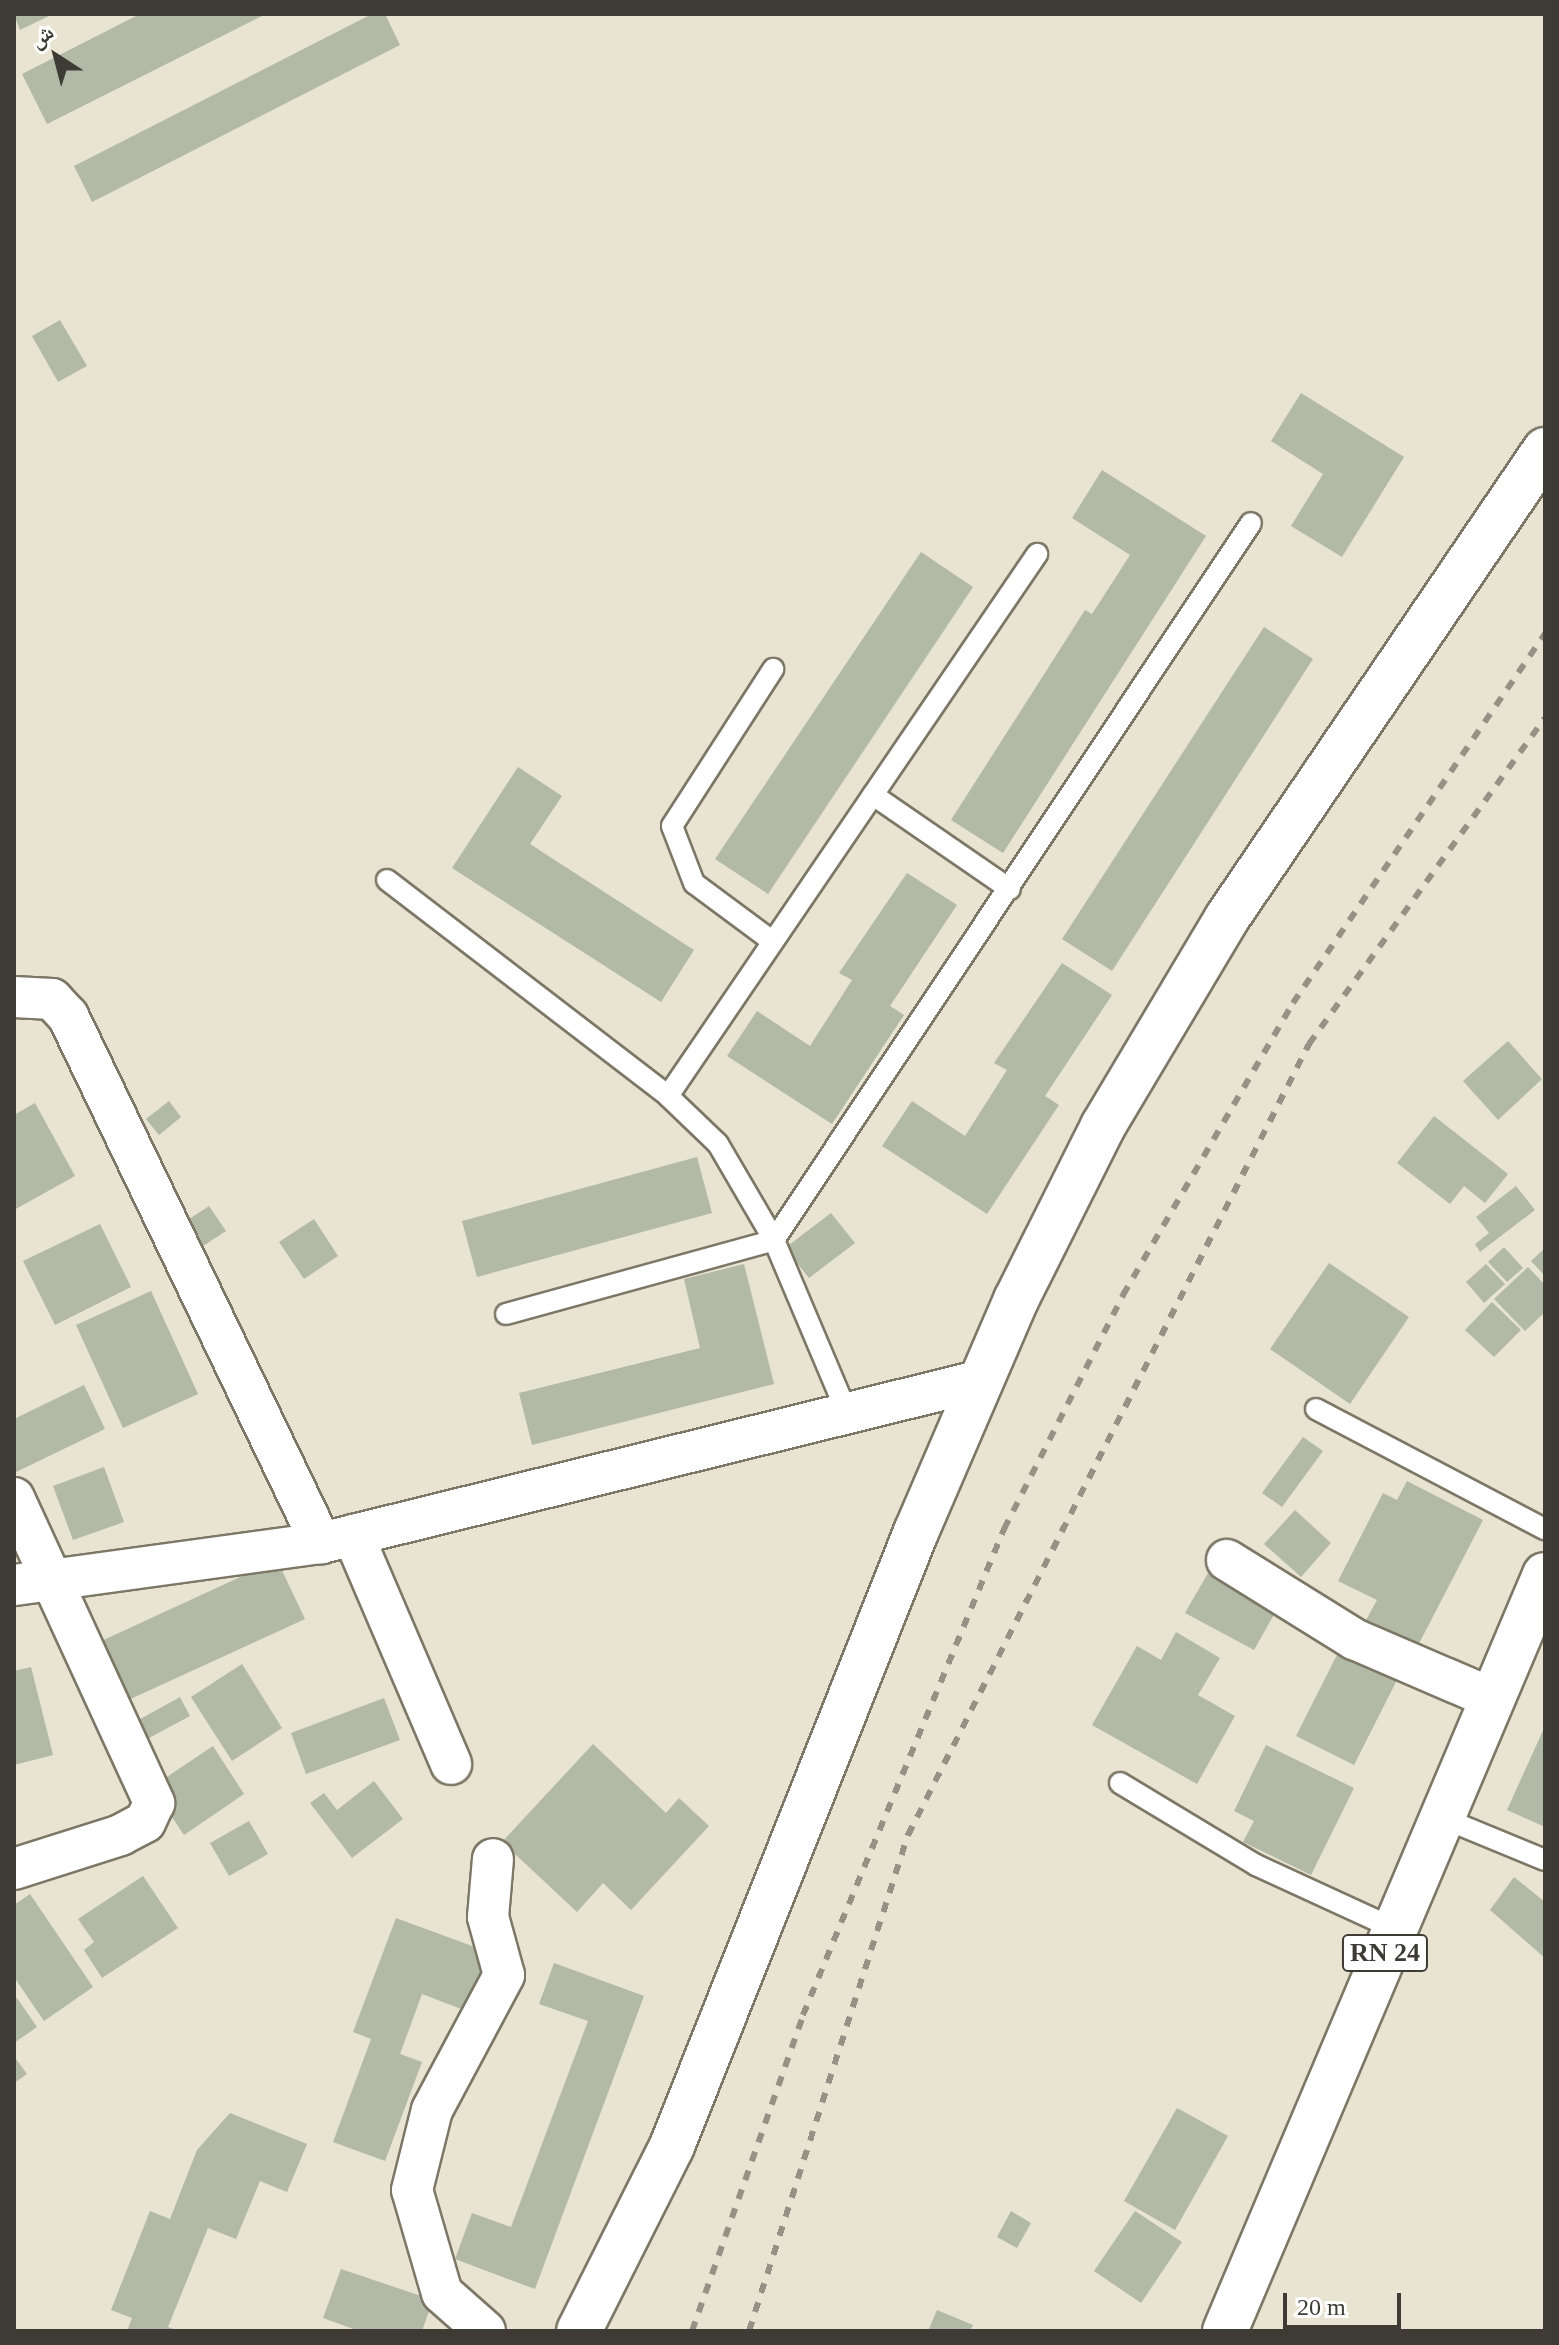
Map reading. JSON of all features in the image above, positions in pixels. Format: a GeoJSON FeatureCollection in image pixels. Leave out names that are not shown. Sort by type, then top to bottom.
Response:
{"type":"FeatureCollection","features":[{"type":"Feature","properties":{"kind":"street"},"geometry":{"type":"LineString","coordinates":[[579,2331],[672,2146],[982,1380],[1103,1126],[1227,918],[1545,450]]}},
{"type":"Feature","properties":{"kind":"street"},"geometry":{"type":"LineString","coordinates":[[14,997],[52,999],[68,1016],[451,1764]]}},
{"type":"Feature","properties":{"kind":"street"},"geometry":{"type":"LineString","coordinates":[[32,1581],[337,1539],[982,1380]]}},
{"type":"Feature","properties":{"kind":"street"},"geometry":{"type":"LineString","coordinates":[[14,1498],[32,1581],[154,1803],[145,1822],[121,1835],[14,1869]]}},
{"type":"Feature","properties":{"kind":"street"},"geometry":{"type":"LineString","coordinates":[[1227,1560],[1354,1639],[1493,1699]]}},
{"type":"Feature","properties":{"kind":"street","name":"RN 24"},"geometry":{"type":"LineString","coordinates":[[1225,2331],[1545,1575]]}},
{"type":"Feature","properties":{"kind":"street"},"geometry":{"type":"LineString","coordinates":[[485,2331],[442,2293],[412,2190],[432,2110],[504,1975],[488,1917],[493,1859]]}},
{"type":"Feature","properties":{"kind":"lane"},"geometry":{"type":"LineString","coordinates":[[506,1314],[774,1240],[1251,523]]}},
{"type":"Feature","properties":{"kind":"lane"},"geometry":{"type":"LineString","coordinates":[[668,1096],[1037,554]]}},
{"type":"Feature","properties":{"kind":"lane"},"geometry":{"type":"LineString","coordinates":[[772,941],[694,883],[672,826],[773,669]]}},
{"type":"Feature","properties":{"kind":"lane"},"geometry":{"type":"LineString","coordinates":[[873,795],[1010,889]]}},
{"type":"Feature","properties":{"kind":"lane"},"geometry":{"type":"LineString","coordinates":[[387,880],[668,1096],[718,1144],[774,1240],[847,1413]]}},
{"type":"Feature","properties":{"kind":"lane"},"geometry":{"type":"LineString","coordinates":[[1316,1409],[1545,1529]]}},
{"type":"Feature","properties":{"kind":"lane"},"geometry":{"type":"LineString","coordinates":[[1120,1783],[1256,1865],[1395,1929]]}},
{"type":"Feature","properties":{"kind":"lane"},"geometry":{"type":"LineString","coordinates":[[1443,1818],[1545,1860]]}},
{"type":"Feature","properties":{"kind":"building"},"geometry":{"type":"Polygon","coordinates":[[[14,14],[53,14],[20,30],[14,14]]]}},
{"type":"Feature","properties":{"kind":"building"},"geometry":{"type":"Polygon","coordinates":[[[140,14],[266,14],[47,124],[22,74],[140,14]]]}},
{"type":"Feature","properties":{"kind":"building"},"geometry":{"type":"Polygon","coordinates":[[[372,14],[385,14],[400,45],[92,202],[74,166],[372,14]]]}},
{"type":"Feature","properties":{"kind":"building"},"geometry":{"type":"Polygon","coordinates":[[[60,320],[87,366],[58,382],[32,336],[60,320]]]}},
{"type":"Feature","properties":{"kind":"building"},"geometry":{"type":"Polygon","coordinates":[[[1301,393],[1404,457],[1342,557],[1291,526],[1323,474],[1271,441],[1301,393]]]}},
{"type":"Feature","properties":{"kind":"building"},"geometry":{"type":"Polygon","coordinates":[[[1102,470],[1206,536],[1003,853],[951,820],[1085,610],[1092,614],[1130,555],[1072,518],[1102,470]]]}},
{"type":"Feature","properties":{"kind":"building"},"geometry":{"type":"Polygon","coordinates":[[[921,552],[973,587],[768,894],[715,859],[921,552]]]}},
{"type":"Feature","properties":{"kind":"building"},"geometry":{"type":"Polygon","coordinates":[[[1264,627],[1313,659],[1112,971],[1062,939],[1264,627]]]}},
{"type":"Feature","properties":{"kind":"building"},"geometry":{"type":"Polygon","coordinates":[[[518,767],[562,796],[530,844],[694,950],[661,1002],[452,868],[518,767]]]}},
{"type":"Feature","properties":{"kind":"building"},"geometry":{"type":"Polygon","coordinates":[[[907,873],[957,905],[890,1006],[904,1015],[832,1124],[727,1056],[757,1011],[810,1046],[852,980],[839,973],[907,873]]]}},
{"type":"Feature","properties":{"kind":"building"},"geometry":{"type":"Polygon","coordinates":[[[1062,963],[1112,995],[1045,1096],[1059,1105],[987,1214],[882,1146],[912,1101],[965,1136],[1007,1070],[994,1063],[1062,963]]]}},
{"type":"Feature","properties":{"kind":"building"},"geometry":{"type":"Polygon","coordinates":[[[1508,1041],[1542,1079],[1498,1120],[1463,1081],[1508,1041]]]}},
{"type":"Feature","properties":{"kind":"building"},"geometry":{"type":"Polygon","coordinates":[[[169,1101],[181,1117],[159,1135],[146,1119],[169,1101]]]}},
{"type":"Feature","properties":{"kind":"building"},"geometry":{"type":"Polygon","coordinates":[[[35,1103],[75,1176],[14,1210],[14,1115],[35,1103]]]}},
{"type":"Feature","properties":{"kind":"building"},"geometry":{"type":"Polygon","coordinates":[[[1434,1116],[1508,1174],[1485,1203],[1464,1186],[1450,1204],[1397,1163],[1434,1116]]]}},
{"type":"Feature","properties":{"kind":"building"},"geometry":{"type":"Polygon","coordinates":[[[697,1157],[712,1213],[477,1277],[462,1221],[697,1157]]]}},
{"type":"Feature","properties":{"kind":"building"},"geometry":{"type":"Polygon","coordinates":[[[1516,1186],[1535,1210],[1480,1252],[1475,1244],[1489,1233],[1476,1217],[1516,1186]]]}},
{"type":"Feature","properties":{"kind":"building"},"geometry":{"type":"Polygon","coordinates":[[[209,1206],[226,1231],[200,1248],[183,1223],[209,1206]]]}},
{"type":"Feature","properties":{"kind":"building"},"geometry":{"type":"Polygon","coordinates":[[[831,1213],[855,1243],[809,1278],[785,1248],[831,1213]]]}},
{"type":"Feature","properties":{"kind":"building"},"geometry":{"type":"Polygon","coordinates":[[[314,1219],[338,1256],[304,1279],[279,1242],[314,1219]]]}},
{"type":"Feature","properties":{"kind":"building"},"geometry":{"type":"Polygon","coordinates":[[[100,1224],[131,1287],[55,1325],[23,1261],[100,1224]]]}},
{"type":"Feature","properties":{"kind":"building"},"geometry":{"type":"Polygon","coordinates":[[[1504,1247],[1523,1268],[1507,1282],[1488,1262],[1504,1247]]]}},
{"type":"Feature","properties":{"kind":"building"},"geometry":{"type":"Polygon","coordinates":[[[1545,1248],[1545,1276],[1531,1261],[1545,1248]]]}},
{"type":"Feature","properties":{"kind":"building"},"geometry":{"type":"Polygon","coordinates":[[[1329,1263],[1409,1317],[1350,1404],[1270,1349],[1329,1263]]]}},
{"type":"Feature","properties":{"kind":"building"},"geometry":{"type":"Polygon","coordinates":[[[744,1264],[774,1384],[532,1445],[519,1393],[700,1348],[684,1279],[744,1264]]]}},
{"type":"Feature","properties":{"kind":"building"},"geometry":{"type":"Polygon","coordinates":[[[1486,1264],[1505,1284],[1484,1303],[1466,1282],[1486,1264]]]}},
{"type":"Feature","properties":{"kind":"building"},"geometry":{"type":"Polygon","coordinates":[[[1528,1267],[1545,1285],[1545,1312],[1525,1331],[1494,1299],[1528,1267]]]}},
{"type":"Feature","properties":{"kind":"building"},"geometry":{"type":"Polygon","coordinates":[[[151,1291],[198,1394],[123,1428],[76,1325],[151,1291]]]}},
{"type":"Feature","properties":{"kind":"building"},"geometry":{"type":"Polygon","coordinates":[[[1492,1302],[1521,1330],[1494,1357],[1465,1330],[1492,1302]]]}},
{"type":"Feature","properties":{"kind":"building"},"geometry":{"type":"Polygon","coordinates":[[[84,1385],[105,1429],[14,1473],[14,1419],[84,1385]]]}},
{"type":"Feature","properties":{"kind":"building"},"geometry":{"type":"Polygon","coordinates":[[[1303,1437],[1323,1451],[1282,1507],[1262,1493],[1303,1437]]]}},
{"type":"Feature","properties":{"kind":"building"},"geometry":{"type":"Polygon","coordinates":[[[104,1467],[124,1522],[73,1540],[53,1486],[104,1467]]]}},
{"type":"Feature","properties":{"kind":"building"},"geometry":{"type":"Polygon","coordinates":[[[1407,1481],[1483,1520],[1411,1659],[1359,1633],[1377,1600],[1338,1581],[1383,1493],[1397,1500],[1407,1481]]]}},
{"type":"Feature","properties":{"kind":"building"},"geometry":{"type":"Polygon","coordinates":[[[1295,1510],[1331,1543],[1301,1577],[1264,1544],[1295,1510]]]}},
{"type":"Feature","properties":{"kind":"building"},"geometry":{"type":"Polygon","coordinates":[[[277,1560],[305,1619],[124,1702],[97,1643],[277,1560]]]}},
{"type":"Feature","properties":{"kind":"building"},"geometry":{"type":"Polygon","coordinates":[[[1208,1573],[1276,1611],[1254,1650],[1185,1613],[1208,1573]]]}},
{"type":"Feature","properties":{"kind":"building"},"geometry":{"type":"Polygon","coordinates":[[[1176,1632],[1220,1658],[1198,1695],[1235,1716],[1197,1784],[1092,1725],[1137,1646],[1161,1660],[1176,1632]]]}},
{"type":"Feature","properties":{"kind":"building"},"geometry":{"type":"Polygon","coordinates":[[[1339,1651],[1397,1680],[1354,1765],[1296,1736],[1339,1651]]]}},
{"type":"Feature","properties":{"kind":"building"},"geometry":{"type":"Polygon","coordinates":[[[242,1664],[282,1728],[232,1761],[191,1697],[242,1664]]]}},
{"type":"Feature","properties":{"kind":"building"},"geometry":{"type":"Polygon","coordinates":[[[31,1667],[53,1755],[14,1765],[14,1671],[31,1667]]]}},
{"type":"Feature","properties":{"kind":"building"},"geometry":{"type":"Polygon","coordinates":[[[180,1697],[190,1716],[136,1745],[126,1727],[180,1697]]]}},
{"type":"Feature","properties":{"kind":"building"},"geometry":{"type":"Polygon","coordinates":[[[384,1698],[400,1740],[306,1774],[291,1733],[384,1698]]]}},
{"type":"Feature","properties":{"kind":"building"},"geometry":{"type":"Polygon","coordinates":[[[1545,1726],[1545,1827],[1507,1810],[1545,1726]]]}},
{"type":"Feature","properties":{"kind":"building"},"geometry":{"type":"Polygon","coordinates":[[[593,1744],[666,1813],[679,1798],[709,1826],[631,1910],[603,1883],[577,1912],[502,1842],[593,1744]]]}},
{"type":"Feature","properties":{"kind":"building"},"geometry":{"type":"Polygon","coordinates":[[[1266,1745],[1354,1788],[1311,1875],[1243,1842],[1254,1821],[1234,1811],[1266,1745]]]}},
{"type":"Feature","properties":{"kind":"building"},"geometry":{"type":"Polygon","coordinates":[[[213,1746],[244,1794],[184,1835],[152,1787],[213,1746]]]}},
{"type":"Feature","properties":{"kind":"building"},"geometry":{"type":"Polygon","coordinates":[[[374,1781],[403,1819],[352,1858],[310,1803],[324,1793],[337,1810],[374,1781]]]}},
{"type":"Feature","properties":{"kind":"building"},"geometry":{"type":"Polygon","coordinates":[[[249,1821],[268,1854],[229,1876],[210,1843],[249,1821]]]}},
{"type":"Feature","properties":{"kind":"building"},"geometry":{"type":"Polygon","coordinates":[[[143,1876],[178,1928],[102,1978],[84,1950],[94,1942],[78,1919],[143,1876]]]}},
{"type":"Feature","properties":{"kind":"building"},"geometry":{"type":"Polygon","coordinates":[[[1514,1877],[1545,1902],[1545,1958],[1490,1910],[1514,1877]]]}},
{"type":"Feature","properties":{"kind":"building"},"geometry":{"type":"Polygon","coordinates":[[[30,1894],[93,1987],[44,2021],[14,1977],[14,1905],[30,1894]]]}},
{"type":"Feature","properties":{"kind":"building"},"geometry":{"type":"Polygon","coordinates":[[[396,1918],[491,1953],[469,2012],[422,1994],[400,2054],[422,2062],[385,2161],[333,2142],[371,2039],[353,2032],[396,1918]]]}},
{"type":"Feature","properties":{"kind":"building"},"geometry":{"type":"Polygon","coordinates":[[[554,1963],[644,1996],[535,2289],[455,2259],[472,2213],[511,2227],[588,2021],[539,2004],[554,1963]]]}},
{"type":"Feature","properties":{"kind":"building"},"geometry":{"type":"Polygon","coordinates":[[[17,1998],[37,2027],[14,2043],[14,2000],[17,1998]]]}},
{"type":"Feature","properties":{"kind":"building"},"geometry":{"type":"Polygon","coordinates":[[[14,2056],[27,2074],[14,2083],[14,2056]]]}},
{"type":"Feature","properties":{"kind":"building"},"geometry":{"type":"Polygon","coordinates":[[[1177,2108],[1228,2136],[1175,2230],[1124,2201],[1177,2108]]]}},
{"type":"Feature","properties":{"kind":"building"},"geometry":{"type":"Polygon","coordinates":[[[230,2113],[307,2144],[287,2192],[260,2181],[236,2239],[208,2228],[168,2327],[179,2331],[127,2331],[132,2318],[111,2310],[150,2211],[170,2219],[197,2150],[230,2113]]]}},
{"type":"Feature","properties":{"kind":"building"},"geometry":{"type":"Polygon","coordinates":[[[1011,2211],[1031,2223],[1017,2248],[997,2237],[1011,2211]]]}},
{"type":"Feature","properties":{"kind":"building"},"geometry":{"type":"Polygon","coordinates":[[[1135,2211],[1182,2242],[1141,2303],[1094,2271],[1135,2211]]]}},
{"type":"Feature","properties":{"kind":"building"},"geometry":{"type":"Polygon","coordinates":[[[341,2269],[433,2300],[422,2331],[359,2331],[323,2318],[341,2269]]]}},
{"type":"Feature","properties":{"kind":"building"},"geometry":{"type":"Polygon","coordinates":[[[937,2310],[973,2325],[970,2331],[928,2331],[937,2310]]]}},
{"type":"Feature","properties":{"kind":"railway"},"geometry":{"type":"LineString","coordinates":[[692,2331],[803,2015],[1004,1529],[1123,1295],[1293,1003],[1545,633]]}},
{"type":"Feature","properties":{"kind":"railway"},"geometry":{"type":"LineString","coordinates":[[749,2331],[908,1835],[1309,1044],[1545,718]]}}]}
